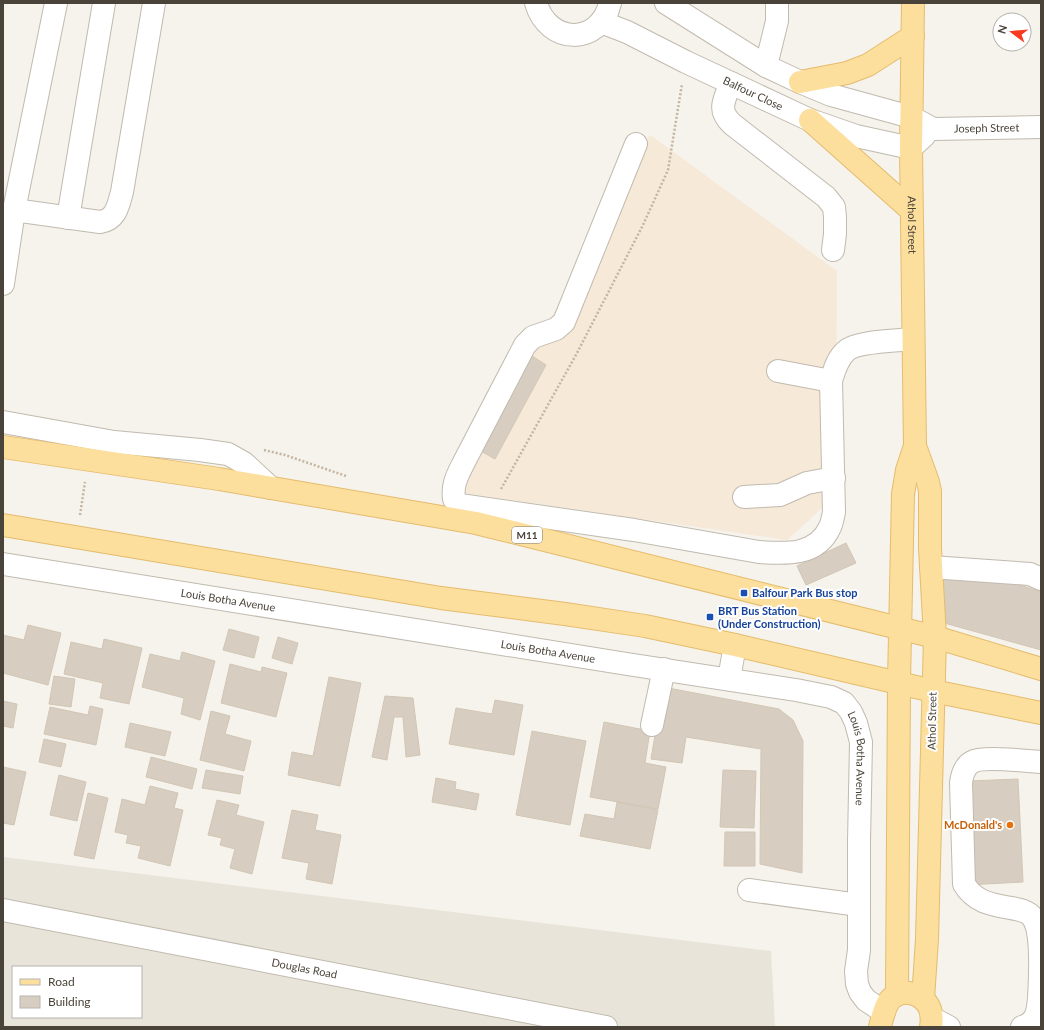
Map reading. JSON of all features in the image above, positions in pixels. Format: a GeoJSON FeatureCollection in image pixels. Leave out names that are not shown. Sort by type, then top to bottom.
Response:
{"type":"FeatureCollection","features":[{"type":"Feature","properties":{"kind":"main road","name":"Athol Street"},"geometry":{"type":"LineString","coordinates":[[914,3],[910,148],[912,339],[915,446],[930,491],[931,567],[935,638],[927,939],[934,1018]]}},
{"type":"Feature","properties":{"kind":"main road"},"geometry":{"type":"LineString","coordinates":[[800,82],[847,73],[868,66],[913,36]]}},
{"type":"Feature","properties":{"kind":"main road"},"geometry":{"type":"LineString","coordinates":[[810,120],[911,210]]}},
{"type":"Feature","properties":{"kind":"main road","name":"Athol Street"},"geometry":{"type":"LineString","coordinates":[[888,1008],[899,682],[903,494],[907,470],[915,446]]}},
{"type":"Feature","properties":{"kind":"main road","name":"M11"},"geometry":{"type":"LineString","coordinates":[[3,447],[271,488],[476,523],[935,638],[1041,669]]}},
{"type":"Feature","properties":{"kind":"main road"},"geometry":{"type":"LineString","coordinates":[[3,525],[441,598],[609,620],[735,645],[933,691],[1041,713]]}},
{"type":"Feature","properties":{"kind":"main road"},"geometry":{"type":"LineString","coordinates":[[888,1008],[908,992],[913,993],[934,1018]]}},
{"type":"Feature","properties":{"kind":"street"},"geometry":{"type":"LineString","coordinates":[[3,284],[14,210],[56,3]]}},
{"type":"Feature","properties":{"kind":"street"},"geometry":{"type":"LineString","coordinates":[[68,218],[104,3]]}},
{"type":"Feature","properties":{"kind":"street"},"geometry":{"type":"LineString","coordinates":[[14,210],[100,222],[111,219],[116,212],[122,192],[154,3]]}},
{"type":"Feature","properties":{"kind":"street"},"geometry":{"type":"LineString","coordinates":[[536,3],[539,13],[546,23],[556,31],[568,35],[580,34],[592,30],[606,12]]}},
{"type":"Feature","properties":{"kind":"street"},"geometry":{"type":"LineString","coordinates":[[666,3],[766,66],[800,82],[831,95],[911,117]]}},
{"type":"Feature","properties":{"kind":"street"},"geometry":{"type":"LineString","coordinates":[[766,66],[777,21],[777,3]]}},
{"type":"Feature","properties":{"kind":"street","name":"Balfour Close"},"geometry":{"type":"LineString","coordinates":[[606,12],[627,32],[810,120],[856,136],[910,148]]}},
{"type":"Feature","properties":{"kind":"street"},"geometry":{"type":"LineString","coordinates":[[731,83],[723,104],[726,118],[826,197],[834,207],[835,234],[833,250]]}},
{"type":"Feature","properties":{"kind":"street","name":"Joseph Street"},"geometry":{"type":"LineString","coordinates":[[911,117],[933,129],[1041,127]]}},
{"type":"Feature","properties":{"kind":"street"},"geometry":{"type":"LineString","coordinates":[[910,148],[933,129]]}},
{"type":"Feature","properties":{"kind":"street"},"geometry":{"type":"LineString","coordinates":[[636,144],[564,322],[556,330],[533,337],[525,345],[455,481],[453,491],[454,499],[460,504],[634,530],[759,552],[793,553],[808,549],[821,540],[830,527],[834,512],[831,381],[836,364],[846,351],[855,345],[912,339]]}},
{"type":"Feature","properties":{"kind":"street"},"geometry":{"type":"LineString","coordinates":[[778,371],[831,381]]}},
{"type":"Feature","properties":{"kind":"street"},"geometry":{"type":"LineString","coordinates":[[3,422],[114,442],[228,454],[244,464],[271,488]]}},
{"type":"Feature","properties":{"kind":"street"},"geometry":{"type":"LineString","coordinates":[[744,497],[780,495],[807,483],[834,478]]}},
{"type":"Feature","properties":{"kind":"street","name":"Louis Botha Avenue"},"geometry":{"type":"LineString","coordinates":[[3,564],[729,679],[831,697],[844,703],[851,712],[856,723],[860,742],[859,950],[856,971],[857,984],[860,992],[866,1000],[888,1008]]}},
{"type":"Feature","properties":{"kind":"street"},"geometry":{"type":"LineString","coordinates":[[931,567],[1030,574],[1041,579]]}},
{"type":"Feature","properties":{"kind":"street"},"geometry":{"type":"LineString","coordinates":[[729,679],[735,645]]}},
{"type":"Feature","properties":{"kind":"street"},"geometry":{"type":"LineString","coordinates":[[652,725],[664,669]]}},
{"type":"Feature","properties":{"kind":"street"},"geometry":{"type":"LineString","coordinates":[[1022,1027],[1030,1024],[1034,1020],[1038,1010],[1040,982],[1037,926],[1033,917],[1028,913],[1021,910],[989,904],[971,894],[964,884],[961,783],[962,774],[973,761],[982,759],[1041,762]]}},
{"type":"Feature","properties":{"kind":"street"},"geometry":{"type":"LineString","coordinates":[[749,890],[859,905]]}},
{"type":"Feature","properties":{"kind":"street","name":"Douglas Road"},"geometry":{"type":"LineString","coordinates":[[3,910],[606,1027]]}},
{"type":"Feature","properties":{"kind":"path"},"geometry":{"type":"LineString","coordinates":[[244,464],[254,453],[265,450],[285,455],[351,478]]}},
{"type":"Feature","properties":{"kind":"path"},"geometry":{"type":"LineString","coordinates":[[76,537],[89,460]]}},
{"type":"Feature","properties":{"kind":"shaded area"},"geometry":{"type":"Polygon","coordinates":[[[650,135],[837,271],[835,496],[787,540],[457,492],[650,135]]]}},
{"type":"Feature","properties":{"kind":"shaded area"},"geometry":{"type":"Polygon","coordinates":[[[3,857],[771,951],[775,1027],[3,1027],[3,857]]]}},
{"type":"Feature","properties":{"kind":"building"},"geometry":{"type":"Polygon","coordinates":[[[529,354],[546,365],[495,459],[477,449],[529,354]]]}},
{"type":"Feature","properties":{"kind":"building"},"geometry":{"type":"Polygon","coordinates":[[[846,543],[856,563],[806,585],[797,566],[846,543]]]}},
{"type":"Feature","properties":{"kind":"building"},"geometry":{"type":"Polygon","coordinates":[[[994,576],[1041,592],[1041,650],[937,621],[936,577],[994,576]]]}},
{"type":"Feature","properties":{"kind":"building"},"geometry":{"type":"Polygon","coordinates":[[[28,625],[61,633],[48,685],[3,673],[3,635],[24,640],[28,625]]]}},
{"type":"Feature","properties":{"kind":"building"},"geometry":{"type":"Polygon","coordinates":[[[229,629],[259,637],[254,658],[223,650],[229,629]]]}},
{"type":"Feature","properties":{"kind":"building"},"geometry":{"type":"Polygon","coordinates":[[[278,637],[298,643],[292,664],[272,658],[278,637]]]}},
{"type":"Feature","properties":{"kind":"building"},"geometry":{"type":"Polygon","coordinates":[[[104,639],[142,648],[129,704],[100,698],[103,683],[64,674],[71,642],[102,649],[104,639]]]}},
{"type":"Feature","properties":{"kind":"building"},"geometry":{"type":"Polygon","coordinates":[[[182,652],[215,661],[200,720],[181,714],[184,698],[142,687],[150,654],[180,661],[182,652]]]}},
{"type":"Feature","properties":{"kind":"building"},"geometry":{"type":"Polygon","coordinates":[[[230,664],[261,672],[262,667],[287,673],[276,717],[221,703],[230,664]]]}},
{"type":"Feature","properties":{"kind":"building"},"geometry":{"type":"Polygon","coordinates":[[[54,676],[75,679],[71,707],[49,704],[54,676]]]}},
{"type":"Feature","properties":{"kind":"building"},"geometry":{"type":"Polygon","coordinates":[[[329,677],[361,683],[340,786],[288,775],[292,752],[313,756],[329,677]]]}},
{"type":"Feature","properties":{"kind":"building"},"geometry":{"type":"Polygon","coordinates":[[[663,687],[779,709],[793,720],[803,741],[802,873],[760,864],[761,749],[686,737],[682,763],[651,759],[663,687]]]}},
{"type":"Feature","properties":{"kind":"building"},"geometry":{"type":"Polygon","coordinates":[[[385,696],[413,698],[420,755],[406,757],[403,717],[394,717],[387,760],[372,757],[385,696]]]}},
{"type":"Feature","properties":{"kind":"building"},"geometry":{"type":"Polygon","coordinates":[[[495,700],[523,705],[514,755],[449,744],[456,708],[492,714],[495,700]]]}},
{"type":"Feature","properties":{"kind":"building"},"geometry":{"type":"Polygon","coordinates":[[[3,701],[17,704],[13,728],[3,726],[3,701]]]}},
{"type":"Feature","properties":{"kind":"building"},"geometry":{"type":"Polygon","coordinates":[[[90,706],[103,709],[96,745],[44,734],[50,707],[88,715],[90,706]]]}},
{"type":"Feature","properties":{"kind":"building"},"geometry":{"type":"Polygon","coordinates":[[[211,711],[230,716],[225,734],[251,741],[244,771],[200,760],[211,711]]]}},
{"type":"Feature","properties":{"kind":"building"},"geometry":{"type":"Polygon","coordinates":[[[604,722],[650,731],[645,763],[666,767],[658,809],[590,797],[604,722]]]}},
{"type":"Feature","properties":{"kind":"building"},"geometry":{"type":"Polygon","coordinates":[[[130,723],[171,732],[165,756],[125,747],[130,723]]]}},
{"type":"Feature","properties":{"kind":"building"},"geometry":{"type":"Polygon","coordinates":[[[532,731],[586,741],[570,825],[516,815],[532,731]]]}},
{"type":"Feature","properties":{"kind":"building"},"geometry":{"type":"Polygon","coordinates":[[[44,739],[66,744],[61,767],[39,762],[44,739]]]}},
{"type":"Feature","properties":{"kind":"building"},"geometry":{"type":"Polygon","coordinates":[[[151,757],[197,769],[192,789],[146,777],[151,757]]]}},
{"type":"Feature","properties":{"kind":"building"},"geometry":{"type":"Polygon","coordinates":[[[3,767],[26,772],[14,825],[3,823],[3,767]]]}},
{"type":"Feature","properties":{"kind":"building"},"geometry":{"type":"Polygon","coordinates":[[[206,770],[243,776],[240,794],[202,788],[206,770]]]}},
{"type":"Feature","properties":{"kind":"building"},"geometry":{"type":"Polygon","coordinates":[[[723,770],[756,771],[754,828],[720,827],[723,770]]]}},
{"type":"Feature","properties":{"kind":"building"},"geometry":{"type":"Polygon","coordinates":[[[59,775],[86,782],[77,821],[50,815],[59,775]]]}},
{"type":"Feature","properties":{"kind":"building"},"geometry":{"type":"Polygon","coordinates":[[[436,778],[456,782],[455,789],[479,794],[476,810],[432,802],[436,778]]]}},
{"type":"Feature","properties":{"kind":"building"},"geometry":{"type":"Polygon","coordinates":[[[1018,779],[1023,882],[967,885],[968,781],[1018,779]]]}},
{"type":"Feature","properties":{"kind":"building"},"geometry":{"type":"Polygon","coordinates":[[[150,786],[178,793],[174,808],[183,810],[170,866],[138,858],[141,846],[126,843],[128,835],[115,832],[122,799],[145,805],[150,786]]]}},
{"type":"Feature","properties":{"kind":"building"},"geometry":{"type":"Polygon","coordinates":[[[88,793],[108,798],[94,859],[74,855],[88,793]]]}},
{"type":"Feature","properties":{"kind":"building"},"geometry":{"type":"Polygon","coordinates":[[[217,800],[239,805],[236,815],[264,822],[252,874],[230,868],[235,849],[220,845],[222,838],[208,835],[217,800]]]}},
{"type":"Feature","properties":{"kind":"building"},"geometry":{"type":"Polygon","coordinates":[[[617,802],[658,810],[650,849],[580,836],[585,814],[614,819],[617,802]]]}},
{"type":"Feature","properties":{"kind":"building"},"geometry":{"type":"Polygon","coordinates":[[[292,810],[318,815],[315,830],[341,835],[332,884],[306,879],[309,863],[282,858],[292,810]]]}},
{"type":"Feature","properties":{"kind":"building"},"geometry":{"type":"Polygon","coordinates":[[[725,832],[755,832],[755,866],[724,866],[725,832]]]}},
{"type":"Feature","properties":{"kind":"place","name":"Balfour Park Bus stop"},"geometry":{"type":"Point","coordinates":[744,593]}},
{"type":"Feature","properties":{"kind":"place","name":"BRT Bus Station (Under Construction)"},"geometry":{"type":"Point","coordinates":[710,617]}},
{"type":"Feature","properties":{"kind":"place","name":"McDonald's"},"geometry":{"type":"Point","coordinates":[1010,825]}}]}
